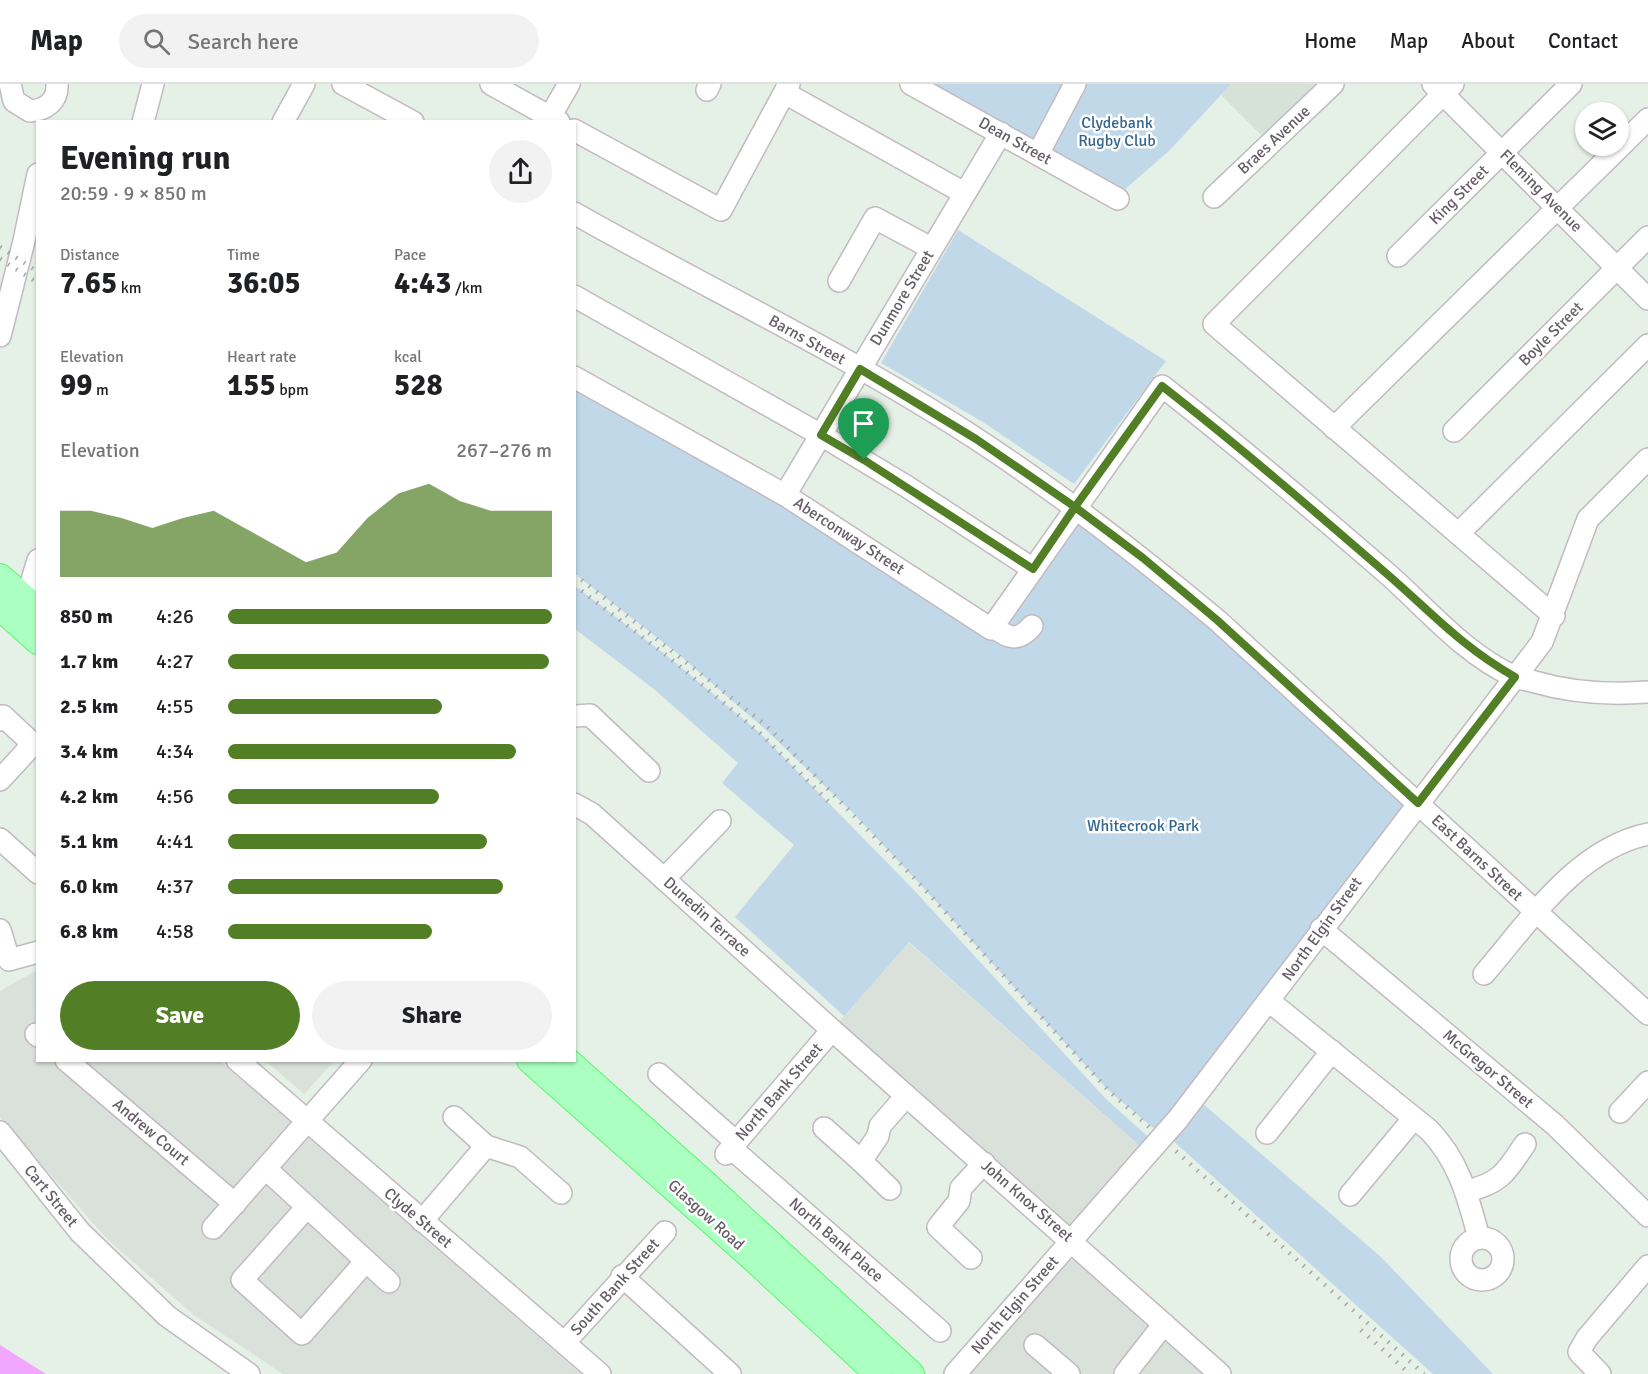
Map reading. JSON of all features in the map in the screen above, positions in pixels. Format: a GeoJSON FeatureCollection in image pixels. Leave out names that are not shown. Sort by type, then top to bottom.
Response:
{"type":"FeatureCollection","features":[{"type":"Feature","properties":{"kind":"main road"},"geometry":{"type":"LineString","coordinates":[[0,578],[33,587]]}},
{"type":"Feature","properties":{"kind":"main road"},"geometry":{"type":"LineString","coordinates":[[0,607],[36,639]]}},
{"type":"Feature","properties":{"kind":"main road","name":"Glasgow Road"},"geometry":{"type":"LineString","coordinates":[[532,1062],[705,1215],[878,1374]]}},
{"type":"Feature","properties":{"kind":"main road","name":"Glasgow Road"},"geometry":{"type":"LineString","coordinates":[[568,1062],[702,1181],[911,1374]]}},
{"type":"Feature","properties":{"kind":"street"},"geometry":{"type":"LineString","coordinates":[[10,84],[14,101],[21,108],[40,116],[55,99],[57,84]]}},
{"type":"Feature","properties":{"kind":"street"},"geometry":{"type":"LineString","coordinates":[[144,120],[153,84]]}},
{"type":"Feature","properties":{"kind":"street"},"geometry":{"type":"LineString","coordinates":[[284,120],[303,84]]}},
{"type":"Feature","properties":{"kind":"street"},"geometry":{"type":"LineString","coordinates":[[343,84],[383,114],[406,120]]}},
{"type":"Feature","properties":{"kind":"street"},"geometry":{"type":"LineString","coordinates":[[491,84],[552,120],[569,84]]}},
{"type":"Feature","properties":{"kind":"street","name":"Dean Street"},"geometry":{"type":"LineString","coordinates":[[911,84],[1118,199]]}},
{"type":"Feature","properties":{"kind":"street"},"geometry":{"type":"LineString","coordinates":[[1038,154],[1075,84]]}},
{"type":"Feature","properties":{"kind":"street","name":"Braes Avenue"},"geometry":{"type":"LineString","coordinates":[[1214,197],[1333,84]]}},
{"type":"Feature","properties":{"kind":"street","name":"King Street"},"geometry":{"type":"LineString","coordinates":[[1398,256],[1571,84]]}},
{"type":"Feature","properties":{"kind":"street"},"geometry":{"type":"LineString","coordinates":[[1443,87],[1215,324],[1554,616]]}},
{"type":"Feature","properties":{"kind":"street","name":"Fleming Avenue"},"geometry":{"type":"LineString","coordinates":[[1443,87],[1502,152],[1648,299]]}},
{"type":"Feature","properties":{"kind":"street"},"geometry":{"type":"LineString","coordinates":[[576,131],[721,210],[787,88],[964,193]]}},
{"type":"Feature","properties":{"kind":"street"},"geometry":{"type":"LineString","coordinates":[[1334,428],[1648,119]]}},
{"type":"Feature","properties":{"kind":"street","name":"Dunmore Street"},"geometry":{"type":"LineString","coordinates":[[785,495],[1001,133]]}},
{"type":"Feature","properties":{"kind":"street"},"geometry":{"type":"LineString","coordinates":[[0,336],[36,184]]}},
{"type":"Feature","properties":{"kind":"street","name":"Barns Street"},"geometry":{"type":"LineString","coordinates":[[576,214],[860,369],[976,439],[1075,507],[1143,558],[1217,620],[1418,803]]}},
{"type":"Feature","properties":{"kind":"street"},"geometry":{"type":"LineString","coordinates":[[839,281],[876,218],[931,248]]}},
{"type":"Feature","properties":{"kind":"street","name":"Boyle Street"},"geometry":{"type":"LineString","coordinates":[[1454,431],[1648,237]]}},
{"type":"Feature","properties":{"kind":"street"},"geometry":{"type":"LineString","coordinates":[[576,297],[821,435],[906,486],[1033,569]]}},
{"type":"Feature","properties":{"kind":"street"},"geometry":{"type":"LineString","coordinates":[[1460,533],[1648,345]]}},
{"type":"Feature","properties":{"kind":"street","name":"Aberconway Street"},"geometry":{"type":"LineString","coordinates":[[576,378],[785,495],[991,629],[993,626],[1005,636],[1015,638],[1024,636],[1032,626]]}},
{"type":"Feature","properties":{"kind":"street"},"geometry":{"type":"LineString","coordinates":[[993,626],[1162,386],[1251,457],[1392,578],[1455,638],[1515,677],[1562,690],[1603,695],[1648,692]]}},
{"type":"Feature","properties":{"kind":"street","name":"North Elgin Street"},"geometry":{"type":"LineString","coordinates":[[955,1374],[1178,1119],[1542,642],[1554,616],[1588,519],[1648,459]]}},
{"type":"Feature","properties":{"kind":"street"},"geometry":{"type":"LineString","coordinates":[[0,720],[3,716],[33,744],[0,780]]}},
{"type":"Feature","properties":{"kind":"street"},"geometry":{"type":"LineString","coordinates":[[576,717],[590,716],[649,771]]}},
{"type":"Feature","properties":{"kind":"street","name":"East Barns Street"},"geometry":{"type":"LineString","coordinates":[[1418,803],[1648,1014]]}},
{"type":"Feature","properties":{"kind":"street","name":"Dunedin Terrace"},"geometry":{"type":"LineString","coordinates":[[576,809],[592,814],[832,1030]]}},
{"type":"Feature","properties":{"kind":"street"},"geometry":{"type":"LineString","coordinates":[[664,879],[720,821]]}},
{"type":"Feature","properties":{"kind":"street"},"geometry":{"type":"LineString","coordinates":[[1537,914],[1581,867],[1611,849],[1648,834]]}},
{"type":"Feature","properties":{"kind":"street"},"geometry":{"type":"LineString","coordinates":[[0,839],[36,871]]}},
{"type":"Feature","properties":{"kind":"street","name":"East Barns Street"},"geometry":{"type":"LineString","coordinates":[[1484,974],[1537,914]]}},
{"type":"Feature","properties":{"kind":"street","name":"McGregor Street"},"geometry":{"type":"LineString","coordinates":[[1321,929],[1555,1125],[1648,1216]]}},
{"type":"Feature","properties":{"kind":"street"},"geometry":{"type":"LineString","coordinates":[[0,930],[5,961],[36,953]]}},
{"type":"Feature","properties":{"kind":"street"},"geometry":{"type":"LineString","coordinates":[[1269,1002],[1441,1142],[1467,1191],[1479,1238]]}},
{"type":"Feature","properties":{"kind":"street","name":"John Knox Street"},"geometry":{"type":"LineString","coordinates":[[832,1030],[1220,1374]]}},
{"type":"Feature","properties":{"kind":"street","name":"North Bank Street"},"geometry":{"type":"LineString","coordinates":[[731,1148],[832,1030]]}},
{"type":"Feature","properties":{"kind":"street"},"geometry":{"type":"LineString","coordinates":[[1267,1133],[1332,1051]]}},
{"type":"Feature","properties":{"kind":"street","name":"Andrew Court"},"geometry":{"type":"LineString","coordinates":[[68,1062],[235,1204]]}},
{"type":"Feature","properties":{"kind":"street","name":"Clyde Street"},"geometry":{"type":"LineString","coordinates":[[239,1062],[307,1123],[600,1374]]}},
{"type":"Feature","properties":{"kind":"street"},"geometry":{"type":"LineString","coordinates":[[213,1228],[360,1062]]}},
{"type":"Feature","properties":{"kind":"street","name":"North Bank Place"},"geometry":{"type":"LineString","coordinates":[[659,1074],[731,1148],[940,1331]]}},
{"type":"Feature","properties":{"kind":"street"},"geometry":{"type":"LineString","coordinates":[[1620,1112],[1648,1082]]}},
{"type":"Feature","properties":{"kind":"street"},"geometry":{"type":"LineString","coordinates":[[861,1161],[878,1136],[880,1126],[906,1096]]}},
{"type":"Feature","properties":{"kind":"street"},"geometry":{"type":"LineString","coordinates":[[454,1117],[486,1146],[520,1157],[561,1193]]}},
{"type":"Feature","properties":{"kind":"street"},"geometry":{"type":"LineString","coordinates":[[1350,1195],[1414,1118]]}},
{"type":"Feature","properties":{"kind":"street"},"geometry":{"type":"LineString","coordinates":[[824,1128],[890,1189]]}},
{"type":"Feature","properties":{"kind":"street","name":"Cart Street"},"geometry":{"type":"LineString","coordinates":[[0,1132],[80,1232],[167,1316],[249,1374]]}},
{"type":"Feature","properties":{"kind":"street"},"geometry":{"type":"LineString","coordinates":[[1467,1191],[1488,1185],[1502,1176],[1525,1144]]}},
{"type":"Feature","properties":{"kind":"street"},"geometry":{"type":"LineString","coordinates":[[422,1221],[486,1146]]}},
{"type":"Feature","properties":{"kind":"street"},"geometry":{"type":"LineString","coordinates":[[971,1258],[938,1227],[959,1202],[961,1188],[984,1163]]}},
{"type":"Feature","properties":{"kind":"street"},"geometry":{"type":"LineString","coordinates":[[266,1169],[389,1282]]}},
{"type":"Feature","properties":{"kind":"street"},"geometry":{"type":"LineString","coordinates":[[307,1207],[242,1280],[302,1334],[366,1261]]}},
{"type":"Feature","properties":{"kind":"street","name":"South Bank Street"},"geometry":{"type":"LineString","coordinates":[[565,1342],[622,1276],[665,1232]]}},
{"type":"Feature","properties":{"kind":"street"},"geometry":{"type":"LineString","coordinates":[[1600,1374],[1579,1352],[1587,1338],[1648,1266]]}},
{"type":"Feature","properties":{"kind":"street"},"geometry":{"type":"LineString","coordinates":[[622,1276],[730,1374]]}},
{"type":"Feature","properties":{"kind":"street"},"geometry":{"type":"LineString","coordinates":[[1127,1373],[1164,1324]]}},
{"type":"Feature","properties":{"kind":"street"},"geometry":{"type":"LineString","coordinates":[[1035,1345],[1070,1374]]}},
{"type":"Feature","properties":{"kind":"shaded area"},"geometry":{"type":"Polygon","coordinates":[[[1231,84],[1333,84],[1270,144],[1221,95],[1231,84]]]}},
{"type":"Feature","properties":{"kind":"shaded area"},"geometry":{"type":"Polygon","coordinates":[[[908,942],[1148,1153],[1072,1241],[832,1030],[908,942]]]}},
{"type":"Feature","properties":{"kind":"shaded area"},"geometry":{"type":"Polygon","coordinates":[[[36,971],[36,1062],[221,1062],[581,1374],[283,1374],[194,1315],[108,1240],[0,1117],[0,991],[36,971]]]}},
{"type":"Feature","properties":{"kind":"shaded area"},"geometry":{"type":"Polygon","coordinates":[[[267,1062],[333,1062],[304,1094],[267,1062]]]}},
{"type":"Feature","properties":{"kind":"shaded area"},"geometry":{"type":"Polygon","coordinates":[[[1066,1260],[1079,1260],[1208,1374],[968,1374],[1066,1260]]]}},
{"type":"Feature","properties":{"kind":"shaded area"},"geometry":{"type":"Polygon","coordinates":[[[0,1345],[46,1374],[0,1374],[0,1345]]]}},
{"type":"Feature","properties":{"kind":"green space","name":"Clydebank Rugby Club"},"geometry":{"type":"Polygon","coordinates":[[[931,84],[1231,84],[1169,151],[1123,191],[931,84]]]}},
{"type":"Feature","properties":{"kind":"green space"},"geometry":{"type":"Polygon","coordinates":[[[958,230],[1166,361],[1074,484],[983,422],[881,363],[958,230]]]}},
{"type":"Feature","properties":{"kind":"green space","name":"Whitecrook Park"},"geometry":{"type":"Polygon","coordinates":[[[576,378],[991,629],[1075,507],[1417,803],[1163,1136],[1109,1091],[853,813],[766,730],[677,653],[576,575],[576,378]]]}},
{"type":"Feature","properties":{"kind":"green space"},"geometry":{"type":"Polygon","coordinates":[[[576,587],[671,659],[760,733],[912,888],[1105,1098],[1156,1144],[1148,1153],[909,942],[844,1016],[735,917],[794,845],[722,783],[738,763],[655,690],[576,630],[576,587]]]}},
{"type":"Feature","properties":{"kind":"green space"},"geometry":{"type":"Polygon","coordinates":[[[1202,1103],[1381,1257],[1493,1374],[1433,1374],[1171,1139],[1202,1103]]]}},
{"type":"Feature","properties":{"kind":"railway"},"geometry":{"type":"LineString","coordinates":[[0,247],[36,271]]}},
{"type":"Feature","properties":{"kind":"railway"},"geometry":{"type":"LineString","coordinates":[[0,259],[36,282]]}},
{"type":"Feature","properties":{"kind":"railway"},"geometry":{"type":"LineString","coordinates":[[576,576],[767,726],[918,882],[1109,1091],[1424,1374]]}},
{"type":"Feature","properties":{"kind":"railway"},"geometry":{"type":"LineString","coordinates":[[576,587],[671,659],[760,733],[829,802]]}},
{"type":"Feature","properties":{"kind":"railway"},"geometry":{"type":"LineString","coordinates":[[1361,1330],[1410,1374]]}},
{"type":"Feature","properties":{"kind":"route"},"geometry":{"type":"LineString","coordinates":[[864,460],[821,435],[860,369],[976,439],[1075,507],[1162,386],[1234,442],[1392,578],[1455,638],[1489,663],[1515,677],[1418,803],[1217,620],[1143,558],[1075,507],[1033,569],[864,460]]}}]}
